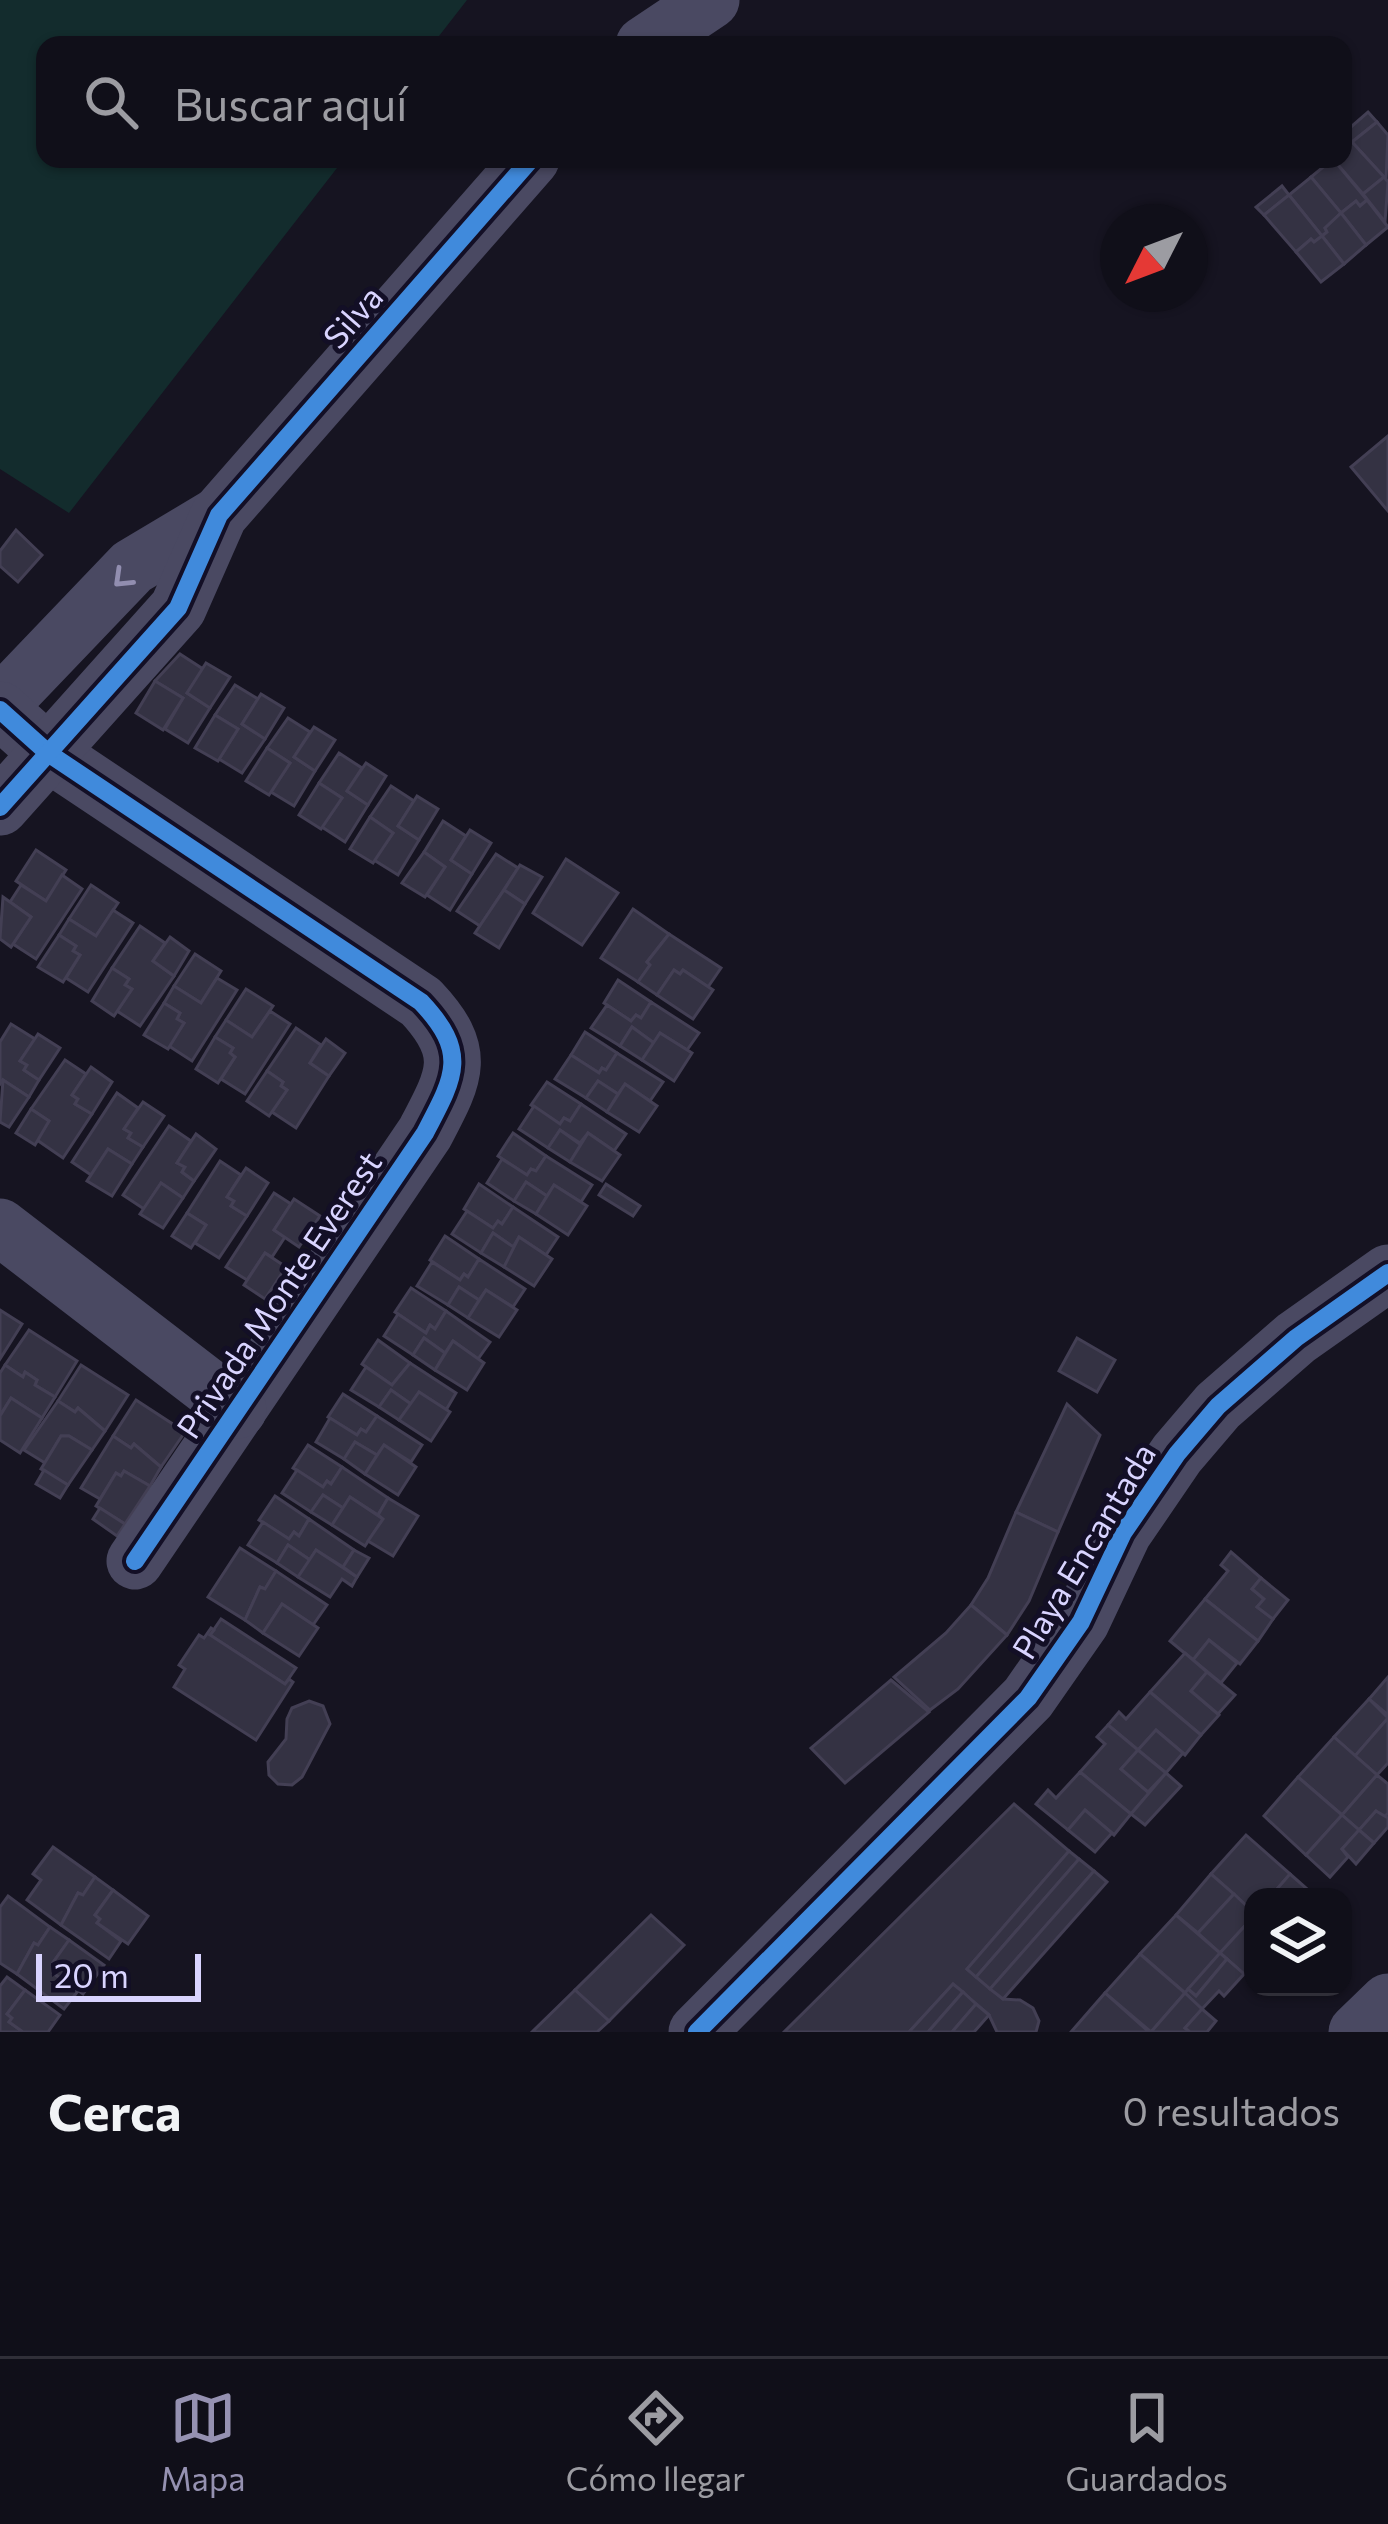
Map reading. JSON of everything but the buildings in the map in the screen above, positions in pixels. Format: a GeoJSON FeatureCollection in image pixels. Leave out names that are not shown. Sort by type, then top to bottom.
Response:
{"type":"FeatureCollection","features":[{"type":"Feature","properties":{"kind":"street"},"geometry":{"type":"LineString","coordinates":[[657,36],[711,0]]}},
{"type":"Feature","properties":{"kind":"street","name":"Silva"},"geometry":{"type":"LineString","coordinates":[[219,515],[523,168]]}},
{"type":"Feature","properties":{"kind":"street"},"geometry":{"type":"LineString","coordinates":[[48,753],[0,707],[132,566],[219,515]]}},
{"type":"Feature","properties":{"kind":"street"},"geometry":{"type":"LineString","coordinates":[[0,807],[178,608],[219,515]]}},
{"type":"Feature","properties":{"kind":"street","name":"Privada Monte Everest"},"geometry":{"type":"LineString","coordinates":[[48,753],[421,1002],[443,1026],[454,1055],[452,1083],[425,1133],[135,1561]]}},
{"type":"Feature","properties":{"kind":"street","name":"Privada Monte Everest"},"geometry":{"type":"LineString","coordinates":[[0,1227],[238,1410]]}},
{"type":"Feature","properties":{"kind":"street","name":"Playa Encantada"},"geometry":{"type":"LineString","coordinates":[[697,2032],[1028,1699],[1081,1622],[1124,1533],[1177,1454],[1218,1406],[1296,1338],[1388,1273]]}},
{"type":"Feature","properties":{"kind":"street"},"geometry":{"type":"LineString","coordinates":[[1357,2032],[1388,2002]]}},
{"type":"Feature","properties":{"kind":"green space"},"geometry":{"type":"Polygon","coordinates":[[[0,0],[467,0],[439,36],[36,36],[36,168],[337,168],[69,513],[0,469],[0,0]]]}},
{"type":"Feature","properties":{"kind":"cycle path"},"geometry":{"type":"LineString","coordinates":[[0,807],[178,608],[219,515],[523,168]]}},
{"type":"Feature","properties":{"kind":"cycle path"},"geometry":{"type":"LineString","coordinates":[[0,710],[48,753],[421,1002],[451,1051],[450,1080],[425,1133],[135,1561]]}},
{"type":"Feature","properties":{"kind":"cycle path"},"geometry":{"type":"LineString","coordinates":[[697,2032],[1028,1698],[1081,1622],[1123,1533],[1177,1454],[1218,1406],[1296,1338],[1388,1273]]}}]}
